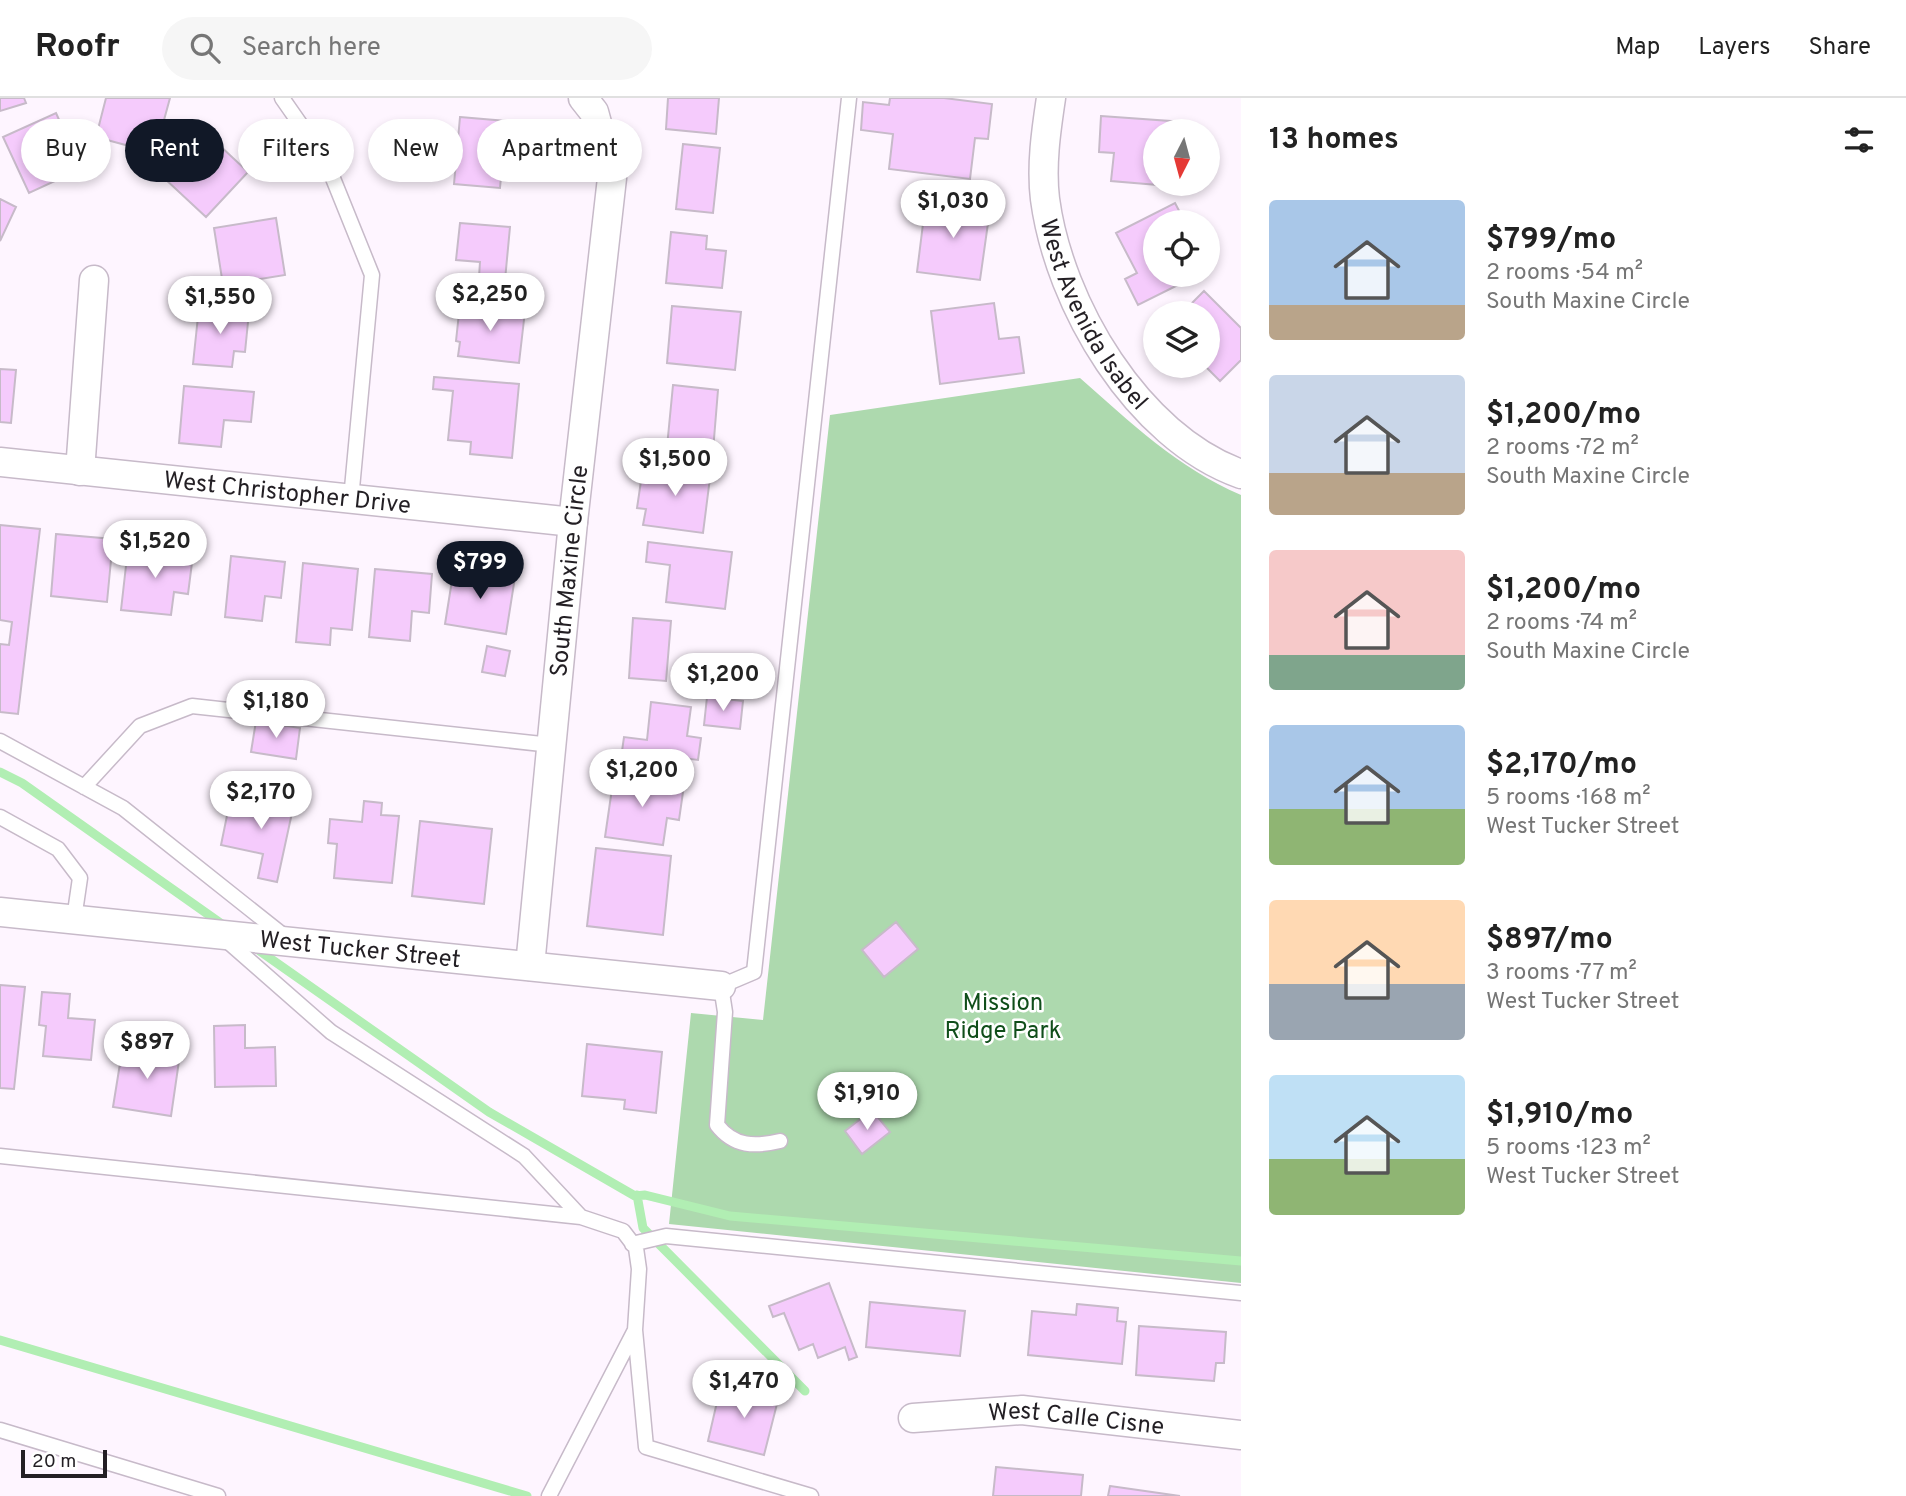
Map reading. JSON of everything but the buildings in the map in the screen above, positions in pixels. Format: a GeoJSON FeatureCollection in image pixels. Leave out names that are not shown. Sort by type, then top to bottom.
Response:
{"type":"FeatureCollection","features":[{"type":"Feature","properties":{"kind":"street","name":"South Maxine Circle"},"geometry":{"type":"LineString","coordinates":[[530,966],[573,522],[612,178],[594,112],[583,98]]}},
{"type":"Feature","properties":{"kind":"street","name":"West Avenida Isabel"},"geometry":{"type":"LineString","coordinates":[[1051,98],[1045,144],[1045,197],[1055,251],[1081,315],[1114,366],[1157,422],[1179,441],[1241,474]]}},
{"type":"Feature","properties":{"kind":"street"},"geometry":{"type":"LineString","coordinates":[[80,471],[94,280]]}},
{"type":"Feature","properties":{"kind":"street","name":"West Christopher Drive"},"geometry":{"type":"LineString","coordinates":[[0,462],[573,522]]}},
{"type":"Feature","properties":{"kind":"street","name":"West Tucker Street"},"geometry":{"type":"LineString","coordinates":[[0,912],[721,986]]}},
{"type":"Feature","properties":{"kind":"street","name":"West Calle Cisne"},"geometry":{"type":"LineString","coordinates":[[913,1418],[1022,1410],[1241,1435]]}},
{"type":"Feature","properties":{"kind":"lane"},"geometry":{"type":"LineString","coordinates":[[282,98],[326,161],[372,275],[351,499]]}},
{"type":"Feature","properties":{"kind":"lane"},"geometry":{"type":"LineString","coordinates":[[780,1141],[756,1147],[735,1141],[717,1125],[725,1012],[721,986],[754,972],[849,98]]}},
{"type":"Feature","properties":{"kind":"lane"},"geometry":{"type":"LineString","coordinates":[[84,787],[140,726],[192,706],[551,745]]}},
{"type":"Feature","properties":{"kind":"lane"},"geometry":{"type":"LineString","coordinates":[[0,741],[122,808],[290,942]]}},
{"type":"Feature","properties":{"kind":"lane"},"geometry":{"type":"LineString","coordinates":[[0,817],[58,849],[80,878],[74,919]]}},
{"type":"Feature","properties":{"kind":"lane"},"geometry":{"type":"LineString","coordinates":[[219,934],[331,1032],[524,1156],[581,1217]]}},
{"type":"Feature","properties":{"kind":"lane"},"geometry":{"type":"LineString","coordinates":[[0,1156],[581,1217],[623,1231],[632,1244],[639,1269],[635,1331],[646,1447],[811,1496]]}},
{"type":"Feature","properties":{"kind":"lane"},"geometry":{"type":"LineString","coordinates":[[632,1244],[666,1236],[1241,1293]]}},
{"type":"Feature","properties":{"kind":"lane"},"geometry":{"type":"LineString","coordinates":[[549,1496],[635,1331]]}},
{"type":"Feature","properties":{"kind":"lane"},"geometry":{"type":"LineString","coordinates":[[0,1430],[218,1496]]}},
{"type":"Feature","properties":{"kind":"green space","name":"Mission Ridge Park"},"geometry":{"type":"Polygon","coordinates":[[[1080,378],[1176,458],[1196,472],[1241,495],[1241,1283],[669,1224],[691,1013],[763,1020],[830,415],[1080,378]]]}},
{"type":"Feature","properties":{"kind":"waterway"},"geometry":{"type":"LineString","coordinates":[[0,772],[22,783],[226,927]]}},
{"type":"Feature","properties":{"kind":"waterway"},"geometry":{"type":"LineString","coordinates":[[254,947],[489,1112],[635,1196],[645,1195],[730,1216],[1241,1261]]}},
{"type":"Feature","properties":{"kind":"waterway"},"geometry":{"type":"LineString","coordinates":[[637,1195],[643,1228],[805,1391]]}},
{"type":"Feature","properties":{"kind":"waterway"},"geometry":{"type":"LineString","coordinates":[[0,1340],[527,1496]]}}]}
